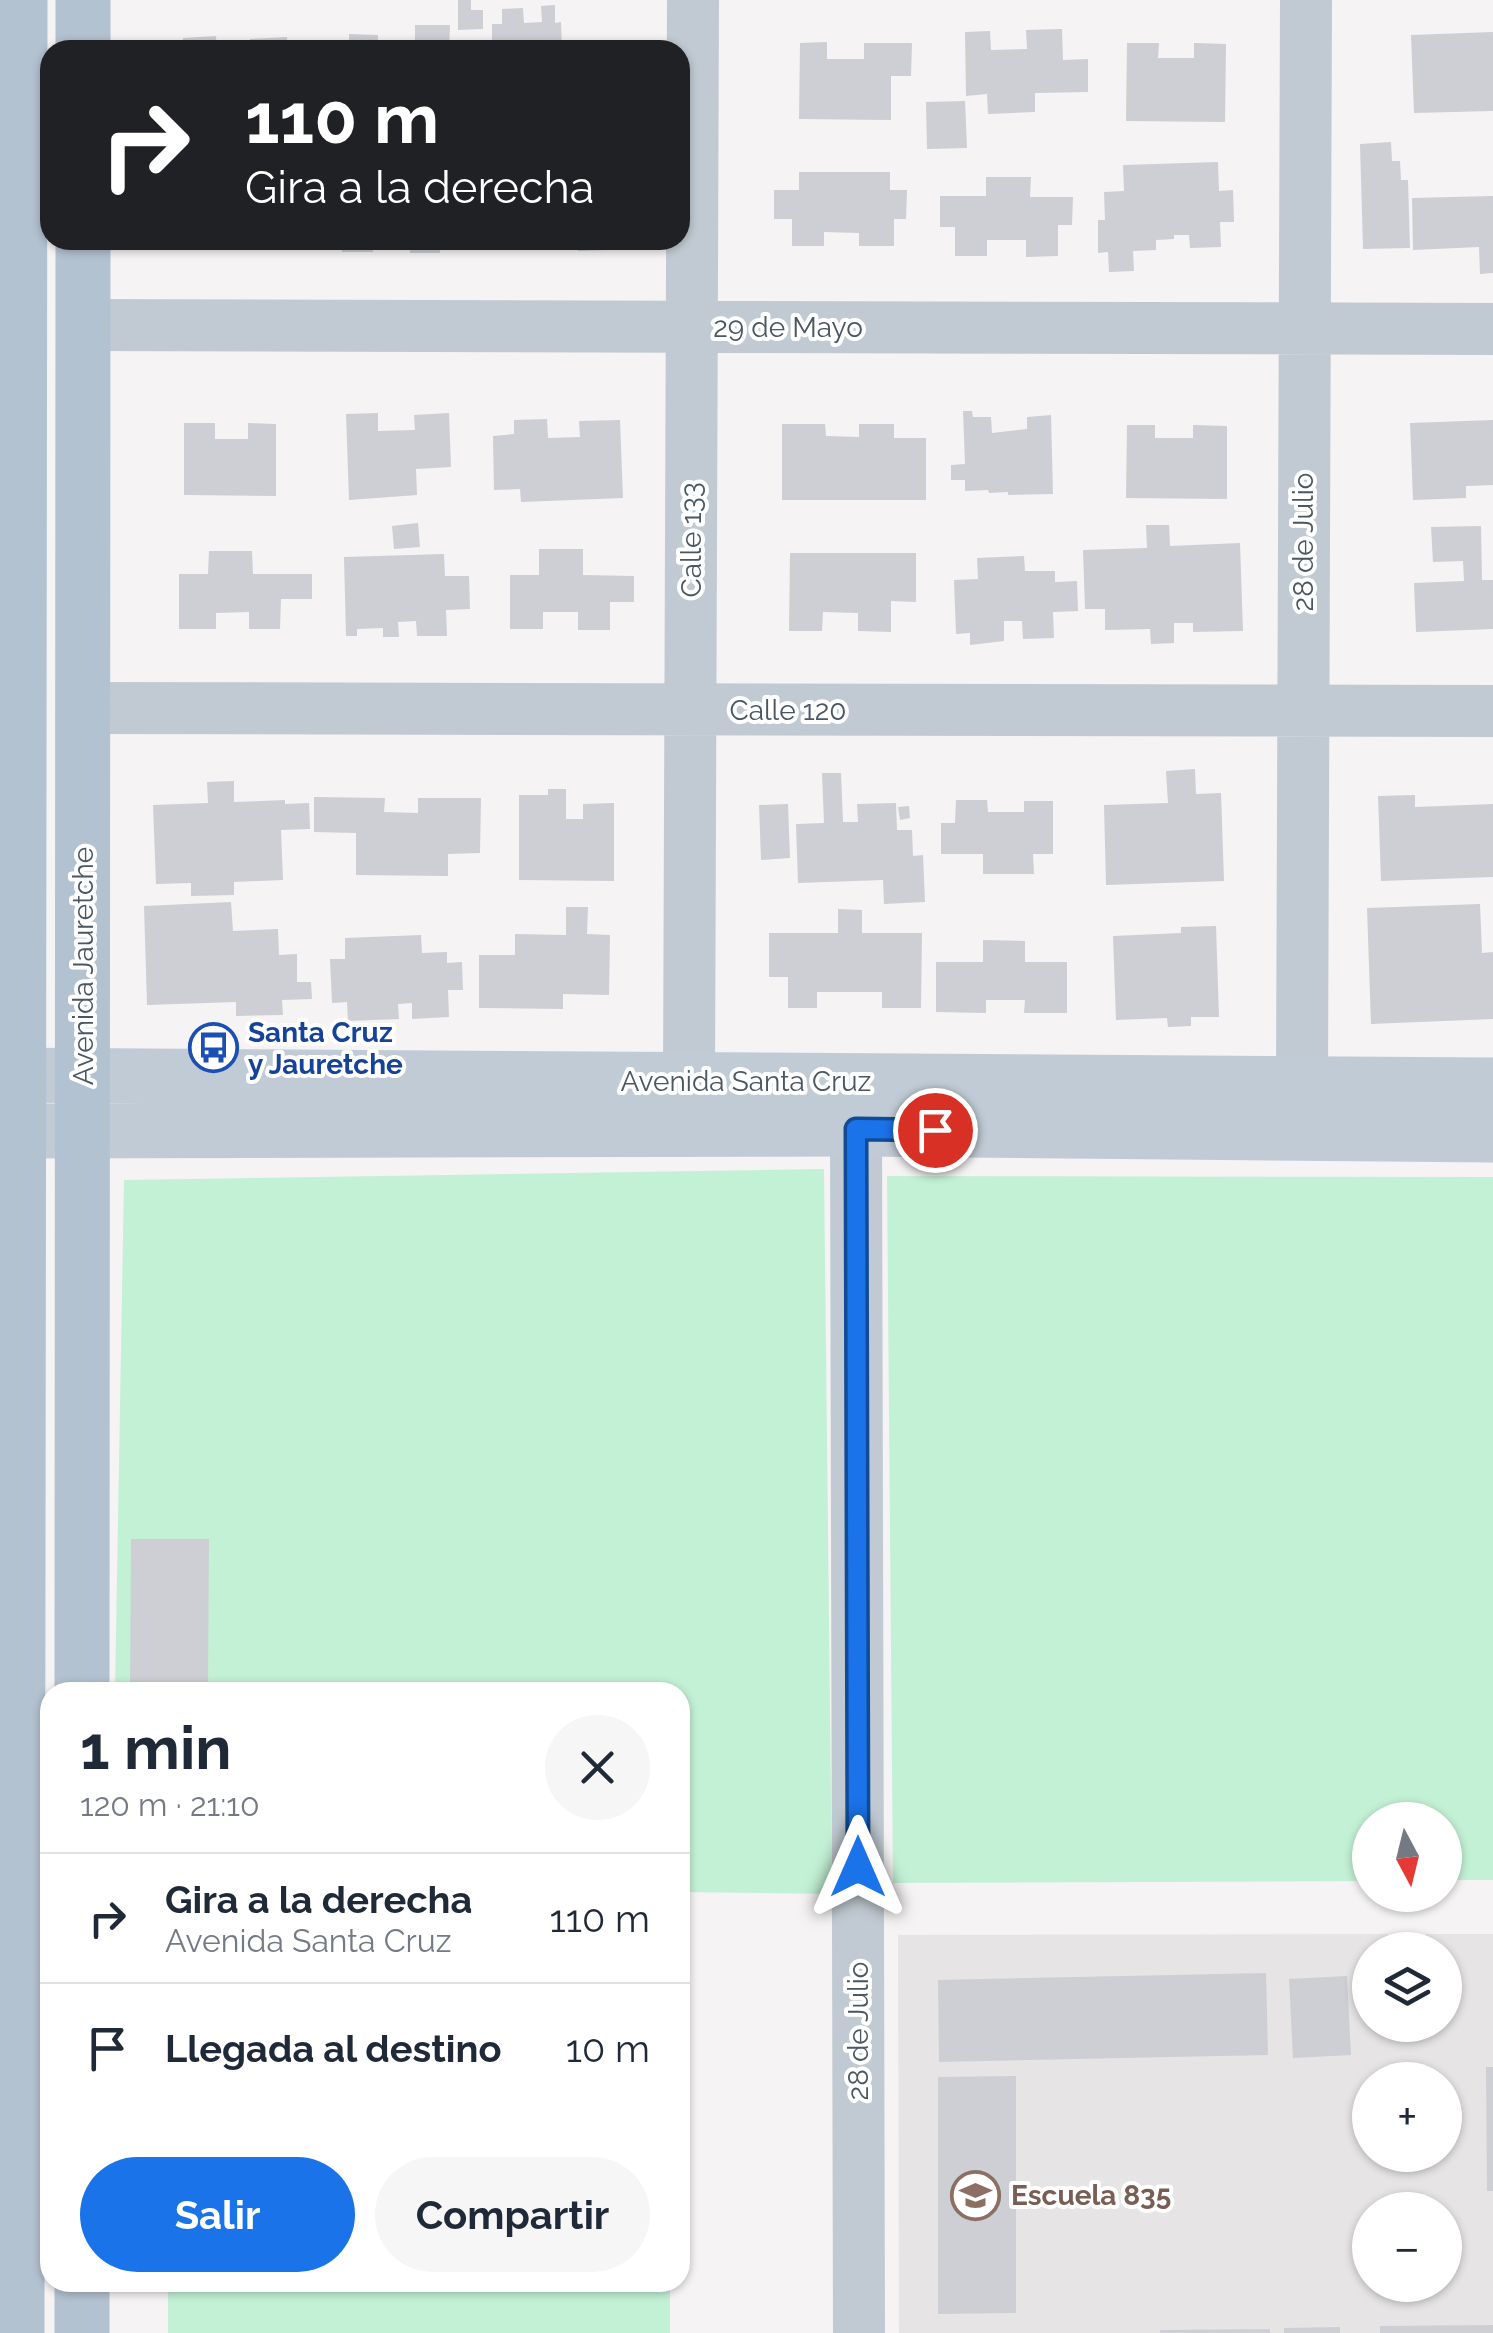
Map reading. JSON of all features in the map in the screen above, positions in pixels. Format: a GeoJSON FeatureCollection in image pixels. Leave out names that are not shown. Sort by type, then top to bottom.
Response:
{"type":"FeatureCollection","features":[{"type":"Feature","properties":{"kind":"main road"},"geometry":{"type":"LineString","coordinates":[[17,2333],[9,1738],[8,1076],[10,474],[20,0]]}},
{"type":"Feature","properties":{"kind":"main road"},"geometry":{"type":"LineString","coordinates":[[83,0],[84,40]]}},
{"type":"Feature","properties":{"kind":"main road","name":"Avenida Jauretche"},"geometry":{"type":"LineString","coordinates":[[82,1682],[84,250]]}},
{"type":"Feature","properties":{"kind":"main road","name":"Avenida Santa Cruz"},"geometry":{"type":"LineString","coordinates":[[8,1076],[83,1103],[856,1129],[1493,1136]]}},
{"type":"Feature","properties":{"kind":"main road","name":"Avenida Santa Cruz"},"geometry":{"type":"LineString","coordinates":[[8,1130],[83,1103],[689,1080],[1493,1085]]}},
{"type":"Feature","properties":{"kind":"main road"},"geometry":{"type":"LineString","coordinates":[[82,2292],[82,2333]]}},
{"type":"Feature","properties":{"kind":"street","name":"Calle 133"},"geometry":{"type":"LineString","coordinates":[[689,1080],[693,0]]}},
{"type":"Feature","properties":{"kind":"street","name":"28 de Julio"},"geometry":{"type":"LineString","coordinates":[[1302,1083],[1306,0]]}},
{"type":"Feature","properties":{"kind":"street","name":"29 de Mayo"},"geometry":{"type":"LineString","coordinates":[[84,325],[1493,329]]}},
{"type":"Feature","properties":{"kind":"street","name":"Calle 120"},"geometry":{"type":"LineString","coordinates":[[84,708],[1493,711]]}},
{"type":"Feature","properties":{"kind":"street","name":"28 de Julio"},"geometry":{"type":"LineString","coordinates":[[856,1129],[859,2333]]}},
{"type":"Feature","properties":{"kind":"shaded area"},"geometry":{"type":"Polygon","coordinates":[[[1352,1934],[1352,2042],[1462,2042],[1462,1934],[1493,1934],[1493,2333],[899,2333],[898,1935],[1352,1934]]]}},
{"type":"Feature","properties":{"kind":"green space"},"geometry":{"type":"Polygon","coordinates":[[[824,1169],[832,1894],[690,1892],[690,1682],[115,1682],[124,1180],[824,1169]]]}},
{"type":"Feature","properties":{"kind":"green space"},"geometry":{"type":"Polygon","coordinates":[[[887,1176],[1493,1177],[1493,1880],[1462,1880],[1462,1802],[1352,1802],[1352,1881],[893,1883],[887,1176]]]}},
{"type":"Feature","properties":{"kind":"green space"},"geometry":{"type":"Polygon","coordinates":[[[168,2292],[670,2292],[670,2333],[168,2333],[168,2292]]]}},
{"type":"Feature","properties":{"kind":"building"},"geometry":{"type":"Polygon","coordinates":[[[458,0],[471,0],[471,10],[483,10],[483,29],[458,30],[458,0]]]}},
{"type":"Feature","properties":{"kind":"building"},"geometry":{"type":"Polygon","coordinates":[[[555,5],[555,23],[561,22],[562,40],[492,40],[492,24],[502,24],[502,9],[523,8],[524,23],[542,22],[541,6],[555,5]]]}},
{"type":"Feature","properties":{"kind":"building"},"geometry":{"type":"Polygon","coordinates":[[[415,25],[450,25],[449,40],[415,40],[415,25]]]}},
{"type":"Feature","properties":{"kind":"building"},"geometry":{"type":"Polygon","coordinates":[[[1062,29],[1063,60],[1088,59],[1088,92],[1035,93],[1035,112],[988,114],[987,94],[966,96],[965,32],[990,31],[991,50],[1027,49],[1026,30],[1062,29]]]}},
{"type":"Feature","properties":{"kind":"building"},"geometry":{"type":"Polygon","coordinates":[[[1493,32],[1493,111],[1414,113],[1411,35],[1493,32]]]}},
{"type":"Feature","properties":{"kind":"building"},"geometry":{"type":"Polygon","coordinates":[[[349,34],[378,35],[378,40],[349,40],[349,34]]]}},
{"type":"Feature","properties":{"kind":"building"},"geometry":{"type":"Polygon","coordinates":[[[216,36],[216,40],[183,40],[216,36]]]}},
{"type":"Feature","properties":{"kind":"building"},"geometry":{"type":"Polygon","coordinates":[[[287,37],[287,40],[250,40],[287,37]]]}},
{"type":"Feature","properties":{"kind":"building"},"geometry":{"type":"Polygon","coordinates":[[[827,42],[827,59],[864,59],[864,43],[912,43],[911,76],[891,76],[891,120],[799,119],[800,43],[827,42]]]}},
{"type":"Feature","properties":{"kind":"building"},"geometry":{"type":"Polygon","coordinates":[[[1127,43],[1159,43],[1158,58],[1194,58],[1194,43],[1226,44],[1225,122],[1126,121],[1127,43]]]}},
{"type":"Feature","properties":{"kind":"building"},"geometry":{"type":"Polygon","coordinates":[[[965,101],[967,148],[927,149],[926,102],[965,101]]]}},
{"type":"Feature","properties":{"kind":"building"},"geometry":{"type":"Polygon","coordinates":[[[1391,142],[1392,161],[1400,161],[1401,180],[1408,180],[1410,248],[1363,249],[1360,144],[1391,142]]]}},
{"type":"Feature","properties":{"kind":"building"},"geometry":{"type":"Polygon","coordinates":[[[1218,162],[1219,191],[1233,190],[1234,222],[1220,222],[1221,247],[1190,248],[1189,235],[1174,235],[1174,239],[1156,240],[1156,250],[1133,251],[1134,271],[1109,272],[1108,252],[1098,253],[1098,220],[1105,220],[1104,192],[1124,191],[1123,165],[1218,162]]]}},
{"type":"Feature","properties":{"kind":"building"},"geometry":{"type":"Polygon","coordinates":[[[799,172],[890,172],[890,190],[907,190],[906,219],[894,219],[894,246],[859,246],[859,233],[824,232],[824,246],[792,246],[792,219],[774,219],[774,190],[799,190],[799,172]]]}},
{"type":"Feature","properties":{"kind":"building"},"geometry":{"type":"Polygon","coordinates":[[[986,177],[1031,177],[1030,197],[1073,197],[1072,225],[1058,225],[1058,256],[1026,257],[1026,240],[987,240],[987,256],[955,256],[955,227],[940,227],[940,196],[986,196],[986,177]]]}},
{"type":"Feature","properties":{"kind":"building"},"geometry":{"type":"Polygon","coordinates":[[[1493,196],[1493,273],[1480,274],[1479,247],[1413,250],[1412,198],[1493,196]]]}},
{"type":"Feature","properties":{"kind":"building"},"geometry":{"type":"Polygon","coordinates":[[[410,250],[440,250],[440,253],[410,250]]]}},
{"type":"Feature","properties":{"kind":"building"},"geometry":{"type":"Polygon","coordinates":[[[963,411],[972,411],[973,417],[991,417],[992,433],[1027,429],[1027,417],[1051,415],[1053,494],[965,491],[965,480],[951,480],[951,465],[965,464],[963,411]]]}},
{"type":"Feature","properties":{"kind":"building"},"geometry":{"type":"Polygon","coordinates":[[[378,413],[378,431],[415,430],[414,415],[449,413],[451,467],[416,469],[417,495],[349,500],[346,414],[378,413]]]}},
{"type":"Feature","properties":{"kind":"building"},"geometry":{"type":"Polygon","coordinates":[[[547,419],[548,438],[580,437],[579,421],[620,420],[623,498],[521,502],[520,489],[494,490],[493,436],[514,434],[514,420],[547,419]]]}},
{"type":"Feature","properties":{"kind":"building"},"geometry":{"type":"Polygon","coordinates":[[[1493,420],[1493,485],[1466,486],[1466,498],[1413,500],[1410,423],[1493,420]]]}},
{"type":"Feature","properties":{"kind":"building"},"geometry":{"type":"Polygon","coordinates":[[[184,423],[215,423],[215,439],[248,439],[248,423],[276,424],[276,496],[184,495],[184,423]]]}},
{"type":"Feature","properties":{"kind":"building"},"geometry":{"type":"Polygon","coordinates":[[[782,424],[825,424],[826,436],[859,437],[859,424],[894,424],[894,438],[926,438],[926,500],[782,500],[782,424]]]}},
{"type":"Feature","properties":{"kind":"building"},"geometry":{"type":"Polygon","coordinates":[[[1127,425],[1155,425],[1155,438],[1193,438],[1193,425],[1227,426],[1227,499],[1126,498],[1127,425]]]}},
{"type":"Feature","properties":{"kind":"building"},"geometry":{"type":"Polygon","coordinates":[[[418,523],[420,547],[394,549],[392,526],[418,523]]]}},
{"type":"Feature","properties":{"kind":"building"},"geometry":{"type":"Polygon","coordinates":[[[1146,525],[1169,525],[1170,546],[1240,543],[1243,631],[1193,632],[1193,623],[1174,623],[1174,643],[1151,644],[1150,629],[1105,630],[1105,609],[1085,609],[1083,550],[1147,548],[1146,525]]]}},
{"type":"Feature","properties":{"kind":"building"},"geometry":{"type":"Polygon","coordinates":[[[1481,526],[1482,580],[1493,580],[1493,629],[1416,632],[1414,583],[1464,581],[1463,561],[1433,562],[1431,527],[1481,526]]]}},
{"type":"Feature","properties":{"kind":"building"},"geometry":{"type":"Polygon","coordinates":[[[539,549],[583,549],[583,575],[634,576],[634,602],[610,602],[610,630],[578,630],[578,612],[543,612],[543,629],[510,629],[510,575],[539,575],[539,549]]]}},
{"type":"Feature","properties":{"kind":"building"},"geometry":{"type":"Polygon","coordinates":[[[209,551],[252,551],[253,574],[312,574],[312,599],[281,599],[280,629],[249,629],[249,612],[216,613],[216,629],[179,629],[179,574],[208,574],[209,551]]]}},
{"type":"Feature","properties":{"kind":"building"},"geometry":{"type":"Polygon","coordinates":[[[790,553],[916,553],[916,602],[891,601],[891,632],[858,631],[858,613],[823,612],[822,631],[789,631],[790,553]]]}},
{"type":"Feature","properties":{"kind":"building"},"geometry":{"type":"Polygon","coordinates":[[[444,554],[445,576],[469,576],[470,609],[446,610],[447,636],[417,636],[416,621],[398,622],[399,637],[383,637],[383,628],[357,629],[357,636],[346,636],[344,557],[444,554]]]}},
{"type":"Feature","properties":{"kind":"building"},"geometry":{"type":"Polygon","coordinates":[[[1024,556],[1025,571],[1055,571],[1055,582],[1077,581],[1078,611],[1053,612],[1054,638],[1023,639],[1022,621],[1004,621],[1004,641],[970,645],[970,633],[956,634],[954,580],[978,579],[977,558],[1024,556]]]}},
{"type":"Feature","properties":{"kind":"building"},"geometry":{"type":"Polygon","coordinates":[[[1195,769],[1196,794],[1221,793],[1224,881],[1106,885],[1104,805],[1168,803],[1166,771],[1195,769]]]}},
{"type":"Feature","properties":{"kind":"building"},"geometry":{"type":"Polygon","coordinates":[[[822,773],[841,773],[843,822],[858,822],[857,804],[896,803],[897,830],[912,830],[913,856],[923,855],[925,902],[884,904],[883,880],[798,883],[796,824],[824,823],[822,773]]]}},
{"type":"Feature","properties":{"kind":"building"},"geometry":{"type":"Polygon","coordinates":[[[234,781],[234,802],[309,803],[310,829],[281,830],[283,880],[234,882],[234,895],[191,896],[191,883],[156,884],[153,805],[208,803],[207,782],[234,781]]]}},
{"type":"Feature","properties":{"kind":"building"},"geometry":{"type":"Polygon","coordinates":[[[548,789],[566,789],[566,819],[583,819],[583,804],[614,803],[614,881],[519,880],[519,795],[548,795],[548,789]]]}},
{"type":"Feature","properties":{"kind":"building"},"geometry":{"type":"Polygon","coordinates":[[[1415,795],[1415,807],[1493,804],[1493,877],[1381,881],[1378,796],[1415,795]]]}},
{"type":"Feature","properties":{"kind":"building"},"geometry":{"type":"Polygon","coordinates":[[[314,797],[385,798],[384,812],[418,813],[418,798],[481,798],[480,853],[448,854],[448,876],[356,875],[356,833],[314,832],[314,797]]]}},
{"type":"Feature","properties":{"kind":"building"},"geometry":{"type":"Polygon","coordinates":[[[956,800],[987,800],[988,812],[1024,812],[1024,801],[1053,801],[1053,854],[1033,854],[1034,874],[983,874],[983,854],[941,854],[941,823],[955,823],[956,800]]]}},
{"type":"Feature","properties":{"kind":"building"},"geometry":{"type":"Polygon","coordinates":[[[788,804],[790,858],[761,860],[759,805],[788,804]]]}},
{"type":"Feature","properties":{"kind":"building"},"geometry":{"type":"Polygon","coordinates":[[[909,806],[910,818],[900,820],[898,807],[909,806]]]}},
{"type":"Feature","properties":{"kind":"building"},"geometry":{"type":"Polygon","coordinates":[[[231,902],[233,931],[278,929],[279,955],[297,954],[297,982],[311,982],[312,999],[282,1000],[283,1015],[236,1016],[236,1002],[147,1005],[144,906],[231,902]]]}},
{"type":"Feature","properties":{"kind":"building"},"geometry":{"type":"Polygon","coordinates":[[[1480,904],[1482,953],[1493,952],[1493,1019],[1371,1024],[1367,908],[1480,904]]]}},
{"type":"Feature","properties":{"kind":"building"},"geometry":{"type":"Polygon","coordinates":[[[566,907],[588,907],[587,934],[610,935],[609,995],[563,994],[563,1009],[479,1008],[479,955],[515,955],[515,934],[566,935],[566,907]]]}},
{"type":"Feature","properties":{"kind":"building"},"geometry":{"type":"Polygon","coordinates":[[[838,909],[862,910],[862,933],[922,933],[921,1008],[882,1008],[882,992],[817,992],[817,1008],[788,1008],[788,977],[769,977],[769,933],[838,933],[838,909]]]}},
{"type":"Feature","properties":{"kind":"building"},"geometry":{"type":"Polygon","coordinates":[[[1216,926],[1219,1017],[1191,1017],[1191,1026],[1168,1027],[1167,1018],[1116,1020],[1113,936],[1181,933],[1181,927],[1216,926]]]}},
{"type":"Feature","properties":{"kind":"building"},"geometry":{"type":"Polygon","coordinates":[[[421,935],[422,953],[447,952],[447,963],[462,962],[463,990],[448,990],[449,1017],[412,1019],[412,1003],[398,1004],[399,1019],[348,1021],[347,1002],[332,1003],[330,959],[345,959],[345,938],[421,935]]]}},
{"type":"Feature","properties":{"kind":"building"},"geometry":{"type":"Polygon","coordinates":[[[983,940],[1025,941],[1025,962],[1067,962],[1067,1013],[1024,1013],[1025,1000],[986,1000],[986,1013],[936,1012],[936,962],[983,962],[983,940]]]}},
{"type":"Feature","properties":{"kind":"building"},"geometry":{"type":"Polygon","coordinates":[[[131,1539],[209,1539],[208,1682],[130,1682],[131,1539]]]}},
{"type":"Feature","properties":{"kind":"building"},"geometry":{"type":"Polygon","coordinates":[[[1266,1973],[1268,2055],[939,2062],[938,1980],[1266,1973]]]}},
{"type":"Feature","properties":{"kind":"building"},"geometry":{"type":"Polygon","coordinates":[[[1347,1976],[1351,2055],[1293,2058],[1289,1979],[1347,1976]]]}},
{"type":"Feature","properties":{"kind":"building"},"geometry":{"type":"Polygon","coordinates":[[[1486,2067],[1493,2067],[1493,2191],[1487,2191],[1486,2067]]]}},
{"type":"Feature","properties":{"kind":"building"},"geometry":{"type":"Polygon","coordinates":[[[1016,2076],[1016,2313],[938,2314],[938,2077],[1016,2076]]]}},
{"type":"Feature","properties":{"kind":"building"},"geometry":{"type":"Polygon","coordinates":[[[1493,2325],[1493,2333],[1380,2333],[1380,2326],[1493,2325]]]}},
{"type":"Feature","properties":{"kind":"building"},"geometry":{"type":"Polygon","coordinates":[[[1340,2327],[1340,2333],[1284,2333],[1284,2328],[1340,2327]]]}},
{"type":"Feature","properties":{"kind":"building"},"geometry":{"type":"Polygon","coordinates":[[[1270,2329],[1270,2333],[1160,2333],[1160,2330],[1270,2329]]]}},
{"type":"Feature","properties":{"kind":"place","name":"Santa Cruz y Jauretche"},"geometry":{"type":"Point","coordinates":[213,1048]}},
{"type":"Feature","properties":{"kind":"place","name":"Escuela 835"},"geometry":{"type":"Point","coordinates":[976,2195]}},
{"type":"Feature","properties":{"kind":"route"},"geometry":{"type":"LineString","coordinates":[[858,1867],[856,1129],[935,1130]]}}]}
